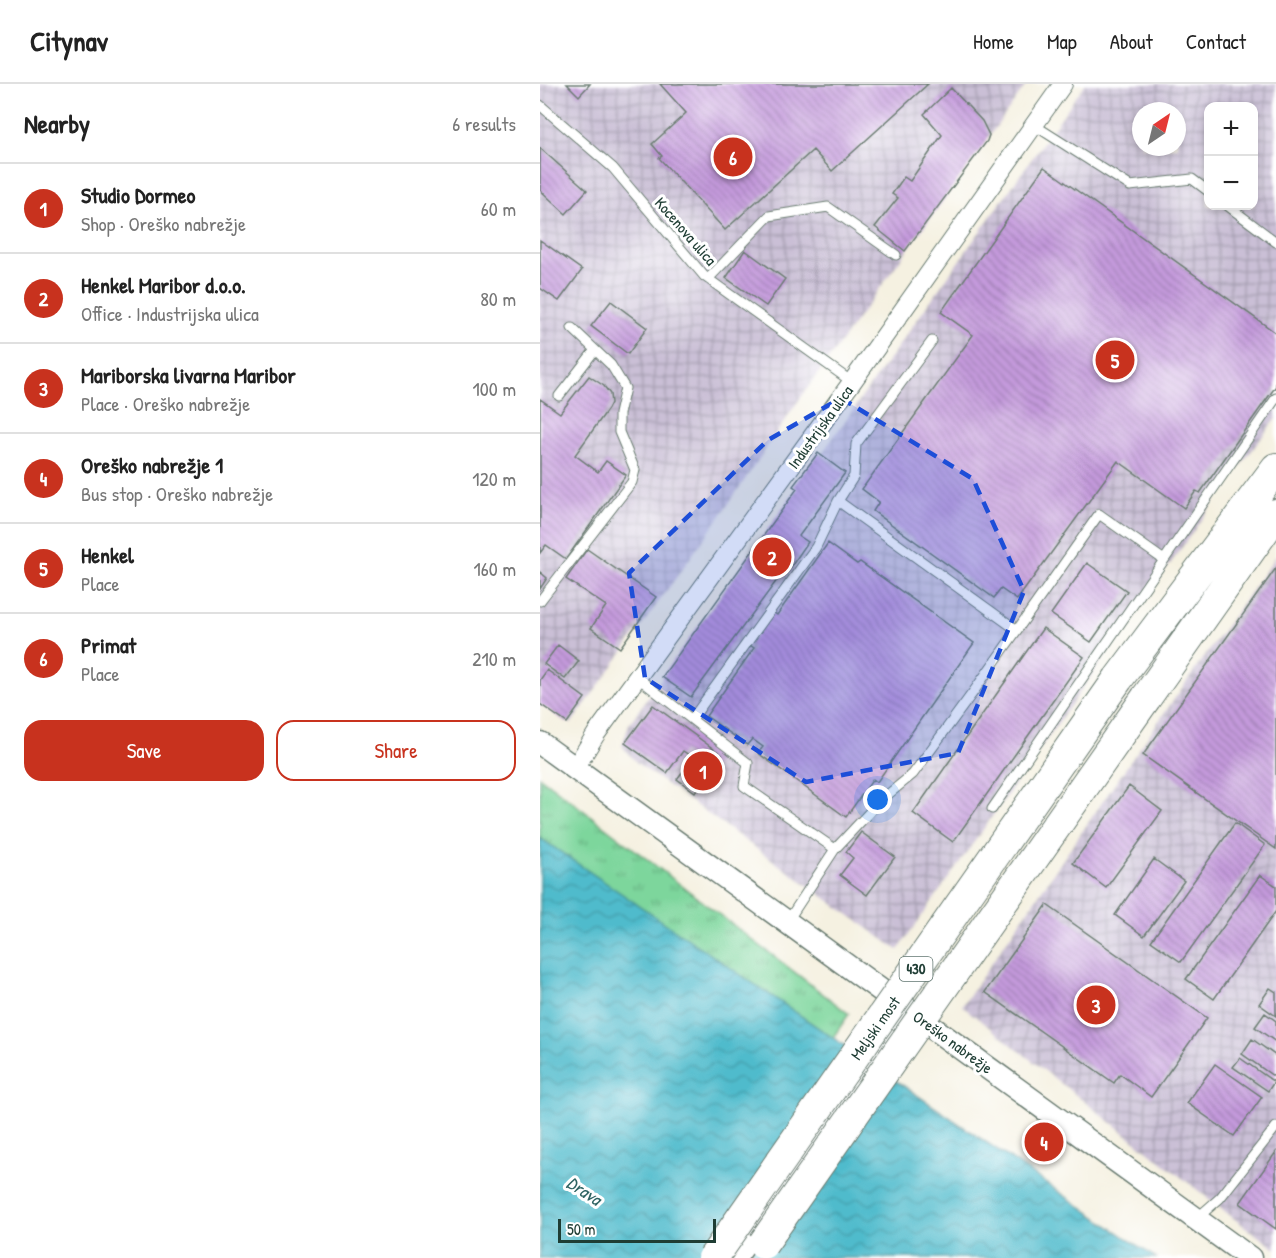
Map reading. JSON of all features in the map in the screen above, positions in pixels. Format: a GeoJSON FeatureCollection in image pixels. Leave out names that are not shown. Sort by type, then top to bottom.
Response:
{"type":"FeatureCollection","features":[{"type":"Feature","properties":{"kind":"highway"},"geometry":{"type":"LineString","coordinates":[[1268,512],[1276,460]]}},
{"type":"Feature","properties":{"kind":"highway","name":"430"},"geometry":{"type":"LineString","coordinates":[[1268,512],[1276,468]]}},
{"type":"Feature","properties":{"kind":"highway","name":"Meljski most"},"geometry":{"type":"LineString","coordinates":[[713,1258],[1118,679],[1268,512]]}},
{"type":"Feature","properties":{"kind":"highway","name":"Meljski most"},"geometry":{"type":"LineString","coordinates":[[753,1258],[1146,698],[1268,512]]}},
{"type":"Feature","properties":{"kind":"street","name":"Industrijska ulica"},"geometry":{"type":"LineString","coordinates":[[575,768],[596,734],[852,382],[1064,84]]}},
{"type":"Feature","properties":{"kind":"street","name":"Oreško nabrežje"},"geometry":{"type":"LineString","coordinates":[[540,743],[1250,1258]]}},
{"type":"Feature","properties":{"kind":"street","name":"Meljski most"},"geometry":{"type":"LineString","coordinates":[[735,1258],[908,1009]]}},
{"type":"Feature","properties":{"kind":"lane","name":"Kocenova ulica"},"geometry":{"type":"LineString","coordinates":[[540,105],[613,168],[708,279],[852,382]]}},
{"type":"Feature","properties":{"kind":"lane"},"geometry":{"type":"LineString","coordinates":[[1034,124],[1130,186],[1192,179],[1204,187]]}},
{"type":"Feature","properties":{"kind":"lane"},"geometry":{"type":"LineString","coordinates":[[708,279],[769,216],[828,207],[896,255]]}},
{"type":"Feature","properties":{"kind":"lane"},"geometry":{"type":"LineString","coordinates":[[1233,210],[1276,242]]}},
{"type":"Feature","properties":{"kind":"lane"},"geometry":{"type":"LineString","coordinates":[[540,601],[632,482],[635,470],[619,432],[619,414],[625,388],[610,365],[572,328]]}},
{"type":"Feature","properties":{"kind":"lane"},"geometry":{"type":"LineString","coordinates":[[692,719],[816,547],[838,501],[854,476],[856,444],[933,341]]}},
{"type":"Feature","properties":{"kind":"lane"},"geometry":{"type":"LineString","coordinates":[[559,396],[595,350]]}},
{"type":"Feature","properties":{"kind":"lane"},"geometry":{"type":"LineString","coordinates":[[992,809],[1276,398]]}},
{"type":"Feature","properties":{"kind":"lane"},"geometry":{"type":"LineString","coordinates":[[838,501],[1017,630]]}},
{"type":"Feature","properties":{"kind":"lane"},"geometry":{"type":"LineString","coordinates":[[788,922],[835,849],[880,801],[913,774],[1100,514],[1164,560]]}},
{"type":"Feature","properties":{"kind":"lane"},"geometry":{"type":"LineString","coordinates":[[638,678],[748,763],[744,786],[835,849]]}},
{"type":"Feature","properties":{"kind":"lane"},"geometry":{"type":"LineString","coordinates":[[1196,1219],[1220,1198],[1276,1127]]}},
{"type":"Feature","properties":{"kind":"highlighted area"},"geometry":{"type":"Polygon","coordinates":[[[841,398],[973,479],[1024,591],[958,753],[806,782],[645,678],[629,573],[768,440],[841,398]]]}},
{"type":"Feature","properties":{"kind":"shaded area"},"geometry":{"type":"Polygon","coordinates":[[[540,84],[1027,84],[794,407],[721,515],[571,724],[540,701],[540,84]]]}},
{"type":"Feature","properties":{"kind":"shaded area"},"geometry":{"type":"Polygon","coordinates":[[[1085,84],[1276,84],[1276,418],[1223,489],[898,950],[637,763],[622,746],[629,724],[1085,84]]]}},
{"type":"Feature","properties":{"kind":"shaded area"},"geometry":{"type":"Polygon","coordinates":[[[1276,556],[1276,1249],[962,1006],[1143,743],[1276,556]]]}},
{"type":"Feature","properties":{"kind":"green space"},"geometry":{"type":"Polygon","coordinates":[[[540,777],[849,1014],[832,1039],[540,838],[540,777]]]}},
{"type":"Feature","properties":{"kind":"water","name":"Drava"},"geometry":{"type":"Polygon","coordinates":[[[540,838],[1156,1258],[540,1258],[540,838]]]}},
{"type":"Feature","properties":{"kind":"building"},"geometry":{"type":"Polygon","coordinates":[[[567,84],[590,84],[579,96],[567,84]]]}},
{"type":"Feature","properties":{"kind":"building"},"geometry":{"type":"Polygon","coordinates":[[[660,84],[928,84],[832,171],[813,150],[725,230],[659,158],[662,156],[652,144],[686,113],[660,84]]]}},
{"type":"Feature","properties":{"kind":"building"},"geometry":{"type":"Polygon","coordinates":[[[951,88],[982,121],[989,135],[987,141],[905,251],[875,227],[898,198],[892,194],[904,177],[910,181],[942,135],[924,114],[951,88]]]}},
{"type":"Feature","properties":{"kind":"building"},"geometry":{"type":"Polygon","coordinates":[[[540,148],[587,190],[566,214],[540,190],[540,148]]]}},
{"type":"Feature","properties":{"kind":"building"},"geometry":{"type":"Polygon","coordinates":[[[1044,167],[1276,333],[1276,386],[1200,493],[1196,491],[1184,508],[1118,461],[1017,600],[1001,589],[994,598],[873,511],[879,502],[862,489],[973,335],[941,312],[1044,167]]]}},
{"type":"Feature","properties":{"kind":"building"},"geometry":{"type":"Polygon","coordinates":[[[540,240],[582,270],[559,301],[540,288],[540,240]]]}},
{"type":"Feature","properties":{"kind":"building"},"geometry":{"type":"Polygon","coordinates":[[[745,250],[785,279],[766,306],[726,278],[745,250]]]}},
{"type":"Feature","properties":{"kind":"building"},"geometry":{"type":"Polygon","coordinates":[[[611,301],[647,328],[628,354],[591,326],[611,301]]]}},
{"type":"Feature","properties":{"kind":"building"},"geometry":{"type":"Polygon","coordinates":[[[589,376],[604,386],[610,394],[611,403],[575,455],[598,472],[606,461],[626,475],[566,559],[546,545],[540,553],[540,399],[560,413],[589,376]]]}},
{"type":"Feature","properties":{"kind":"building"},"geometry":{"type":"Polygon","coordinates":[[[818,453],[845,473],[799,536],[808,542],[786,574],[783,572],[691,697],[662,677],[797,489],[793,486],[818,453]]]}},
{"type":"Feature","properties":{"kind":"building"},"geometry":{"type":"Polygon","coordinates":[[[828,543],[857,564],[860,562],[974,643],[877,782],[873,779],[846,817],[758,753],[763,747],[752,739],[747,745],[706,716],[754,648],[750,645],[773,612],[777,615],[828,543]]]}},
{"type":"Feature","properties":{"kind":"building"},"geometry":{"type":"Polygon","coordinates":[[[587,549],[656,597],[620,648],[591,628],[606,606],[566,579],[587,549]]]}},
{"type":"Feature","properties":{"kind":"building"},"geometry":{"type":"Polygon","coordinates":[[[1087,563],[1127,591],[1091,642],[1051,614],[1087,563]]]}},
{"type":"Feature","properties":{"kind":"building"},"geometry":{"type":"Polygon","coordinates":[[[1276,568],[1276,849],[1143,755],[1276,568]]]}},
{"type":"Feature","properties":{"kind":"building"},"geometry":{"type":"Polygon","coordinates":[[[540,572],[547,578],[540,589],[540,572]]]}},
{"type":"Feature","properties":{"kind":"building"},"geometry":{"type":"Polygon","coordinates":[[[1043,628],[1084,657],[953,842],[913,813],[1043,628]]]}},
{"type":"Feature","properties":{"kind":"building"},"geometry":{"type":"Polygon","coordinates":[[[558,645],[579,661],[565,679],[544,664],[558,645]]]}},
{"type":"Feature","properties":{"kind":"building"},"geometry":{"type":"Polygon","coordinates":[[[547,670],[585,698],[567,723],[540,704],[540,680],[547,670]]]}},
{"type":"Feature","properties":{"kind":"building"},"geometry":{"type":"Polygon","coordinates":[[[653,705],[722,755],[695,792],[677,779],[693,758],[683,751],[667,773],[625,743],[653,705]]]}},
{"type":"Feature","properties":{"kind":"building"},"geometry":{"type":"Polygon","coordinates":[[[1129,786],[1162,811],[1106,888],[1073,863],[1129,786]]]}},
{"type":"Feature","properties":{"kind":"building"},"geometry":{"type":"Polygon","coordinates":[[[1235,823],[1265,845],[1181,962],[1151,941],[1235,823]]]}},
{"type":"Feature","properties":{"kind":"building"},"geometry":{"type":"Polygon","coordinates":[[[861,832],[895,857],[867,895],[840,875],[853,858],[846,852],[861,832]]]}},
{"type":"Feature","properties":{"kind":"building"},"geometry":{"type":"Polygon","coordinates":[[[1154,859],[1184,881],[1144,936],[1115,915],[1154,859]]]}},
{"type":"Feature","properties":{"kind":"building"},"geometry":{"type":"Polygon","coordinates":[[[1260,875],[1276,886],[1276,911],[1214,999],[1186,979],[1260,875]]]}},
{"type":"Feature","properties":{"kind":"building"},"geometry":{"type":"Polygon","coordinates":[[[1047,905],[1207,1018],[1151,1097],[1120,1074],[1114,1083],[985,992],[1047,905]]]}},
{"type":"Feature","properties":{"kind":"building"},"geometry":{"type":"Polygon","coordinates":[[[1270,988],[1276,992],[1276,1016],[1259,1004],[1270,988]]]}},
{"type":"Feature","properties":{"kind":"building"},"geometry":{"type":"Polygon","coordinates":[[[1265,1013],[1276,1021],[1276,1042],[1255,1027],[1265,1013]]]}},
{"type":"Feature","properties":{"kind":"building"},"geometry":{"type":"Polygon","coordinates":[[[1252,1039],[1276,1056],[1276,1078],[1242,1054],[1252,1039]]]}},
{"type":"Feature","properties":{"kind":"building"},"geometry":{"type":"Polygon","coordinates":[[[1240,1058],[1274,1082],[1268,1091],[1233,1067],[1240,1058]]]}},
{"type":"Feature","properties":{"kind":"building"},"geometry":{"type":"Polygon","coordinates":[[[1215,1064],[1262,1097],[1234,1136],[1187,1103],[1215,1064]]]}},
{"type":"Feature","properties":{"kind":"building"},"geometry":{"type":"Polygon","coordinates":[[[1276,1152],[1276,1229],[1240,1203],[1276,1152]]]}},
{"type":"Feature","properties":{"kind":"place","name":"Primat"},"geometry":{"type":"Point","coordinates":[733,157]}},
{"type":"Feature","properties":{"kind":"place","name":"Henkel"},"geometry":{"type":"Point","coordinates":[1115,360]}},
{"type":"Feature","properties":{"kind":"place","name":"Henkel Maribor d.o.o."},"geometry":{"type":"Point","coordinates":[772,557]}},
{"type":"Feature","properties":{"kind":"place","name":"Studio Dormeo"},"geometry":{"type":"Point","coordinates":[703,771]}},
{"type":"Feature","properties":{"kind":"place","name":"Mariborska livarna Maribor"},"geometry":{"type":"Point","coordinates":[1096,1005]}},
{"type":"Feature","properties":{"kind":"place","name":"Oreško nabrežje 1"},"geometry":{"type":"Point","coordinates":[1044,1142]}}]}
